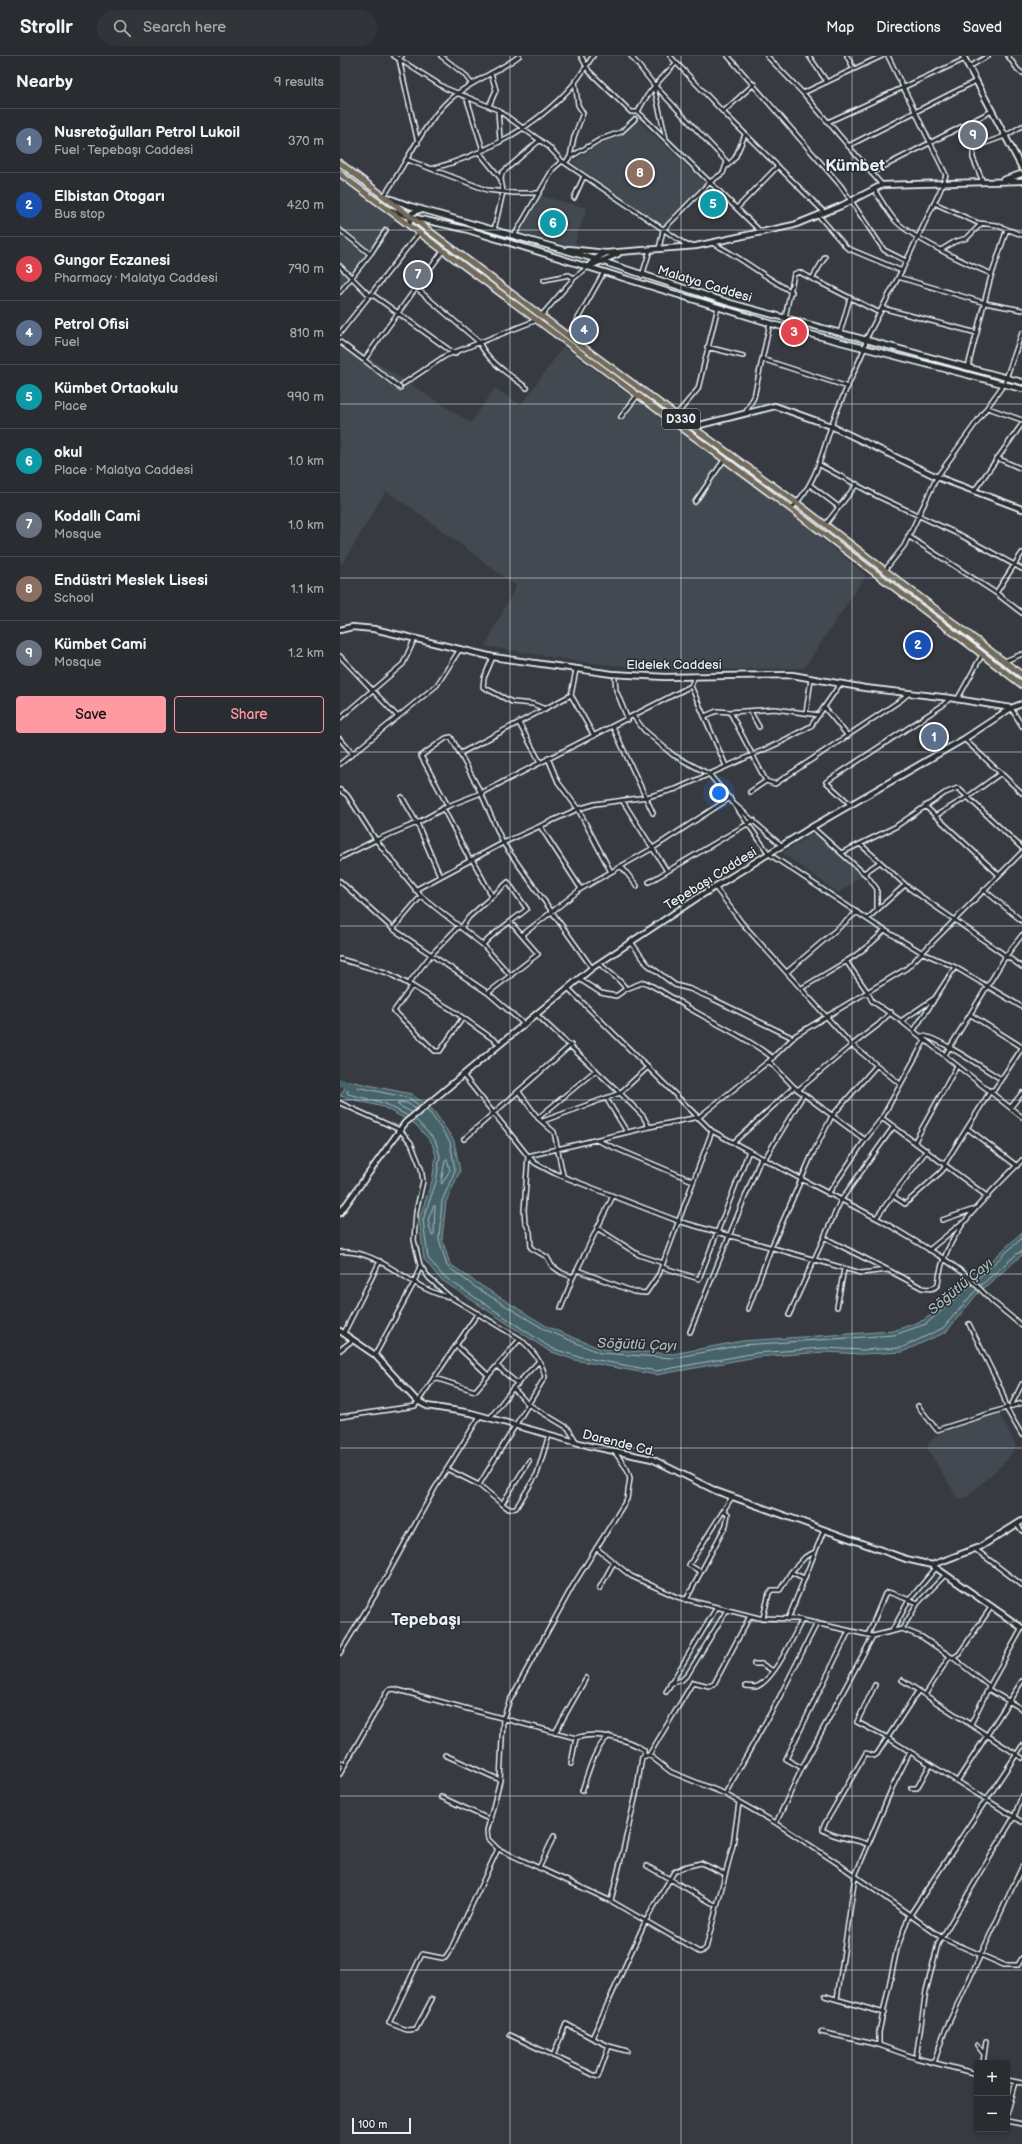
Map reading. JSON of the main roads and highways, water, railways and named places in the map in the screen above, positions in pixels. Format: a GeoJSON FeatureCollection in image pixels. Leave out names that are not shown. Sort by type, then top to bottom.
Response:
{"type":"FeatureCollection","features":[{"type":"Feature","properties":{"kind":"main road","name":"D330"},"geometry":{"type":"LineString","coordinates":[[340,163],[541,316],[797,503],[1022,675]]}},
{"type":"Feature","properties":{"kind":"main road","name":"D330"},"geometry":{"type":"LineString","coordinates":[[340,174],[791,509],[1022,685]]}},
{"type":"Feature","properties":{"kind":"water"},"geometry":{"type":"Polygon","coordinates":[[[349,1081],[411,1094],[434,1111],[454,1141],[460,1171],[446,1202],[442,1239],[450,1264],[477,1283],[546,1326],[601,1349],[673,1354],[742,1341],[893,1331],[924,1320],[950,1300],[1022,1232],[1022,1255],[978,1293],[946,1332],[902,1352],[861,1354],[824,1352],[756,1357],[656,1375],[575,1360],[549,1351],[440,1279],[424,1259],[419,1219],[432,1181],[436,1156],[432,1143],[415,1124],[383,1107],[340,1096],[349,1081]]]}},
{"type":"Feature","properties":{"kind":"waterway","name":"Söğütlü Çayı"},"geometry":{"type":"LineString","coordinates":[[340,1082],[354,1089]]}},
{"type":"Feature","properties":{"kind":"place","name":"Kümbet Cami"},"geometry":{"type":"Point","coordinates":[973,135]}},
{"type":"Feature","properties":{"kind":"place","name":"Endüstri Meslek Lisesi"},"geometry":{"type":"Point","coordinates":[640,173]}},
{"type":"Feature","properties":{"kind":"place","name":"Kümbet Ortaokulu"},"geometry":{"type":"Point","coordinates":[713,204]}},
{"type":"Feature","properties":{"kind":"place","name":"okul"},"geometry":{"type":"Point","coordinates":[553,223]}},
{"type":"Feature","properties":{"kind":"place","name":"Kodallı Cami"},"geometry":{"type":"Point","coordinates":[418,275]}},
{"type":"Feature","properties":{"kind":"place","name":"Petrol Ofisi"},"geometry":{"type":"Point","coordinates":[584,330]}},
{"type":"Feature","properties":{"kind":"place","name":"Gungor Eczanesi"},"geometry":{"type":"Point","coordinates":[794,332]}},
{"type":"Feature","properties":{"kind":"place","name":"Elbistan Otogarı"},"geometry":{"type":"Point","coordinates":[918,645]}},
{"type":"Feature","properties":{"kind":"place","name":"Nusretoğulları Petrol Lukoil"},"geometry":{"type":"Point","coordinates":[934,737]}},
{"type":"Feature","properties":{"kind":"district","name":"Kümbet"},"geometry":{"type":"Point","coordinates":[855,165]}},
{"type":"Feature","properties":{"kind":"district","name":"Tepebaşı"},"geometry":{"type":"Point","coordinates":[426,1619]}}]}
